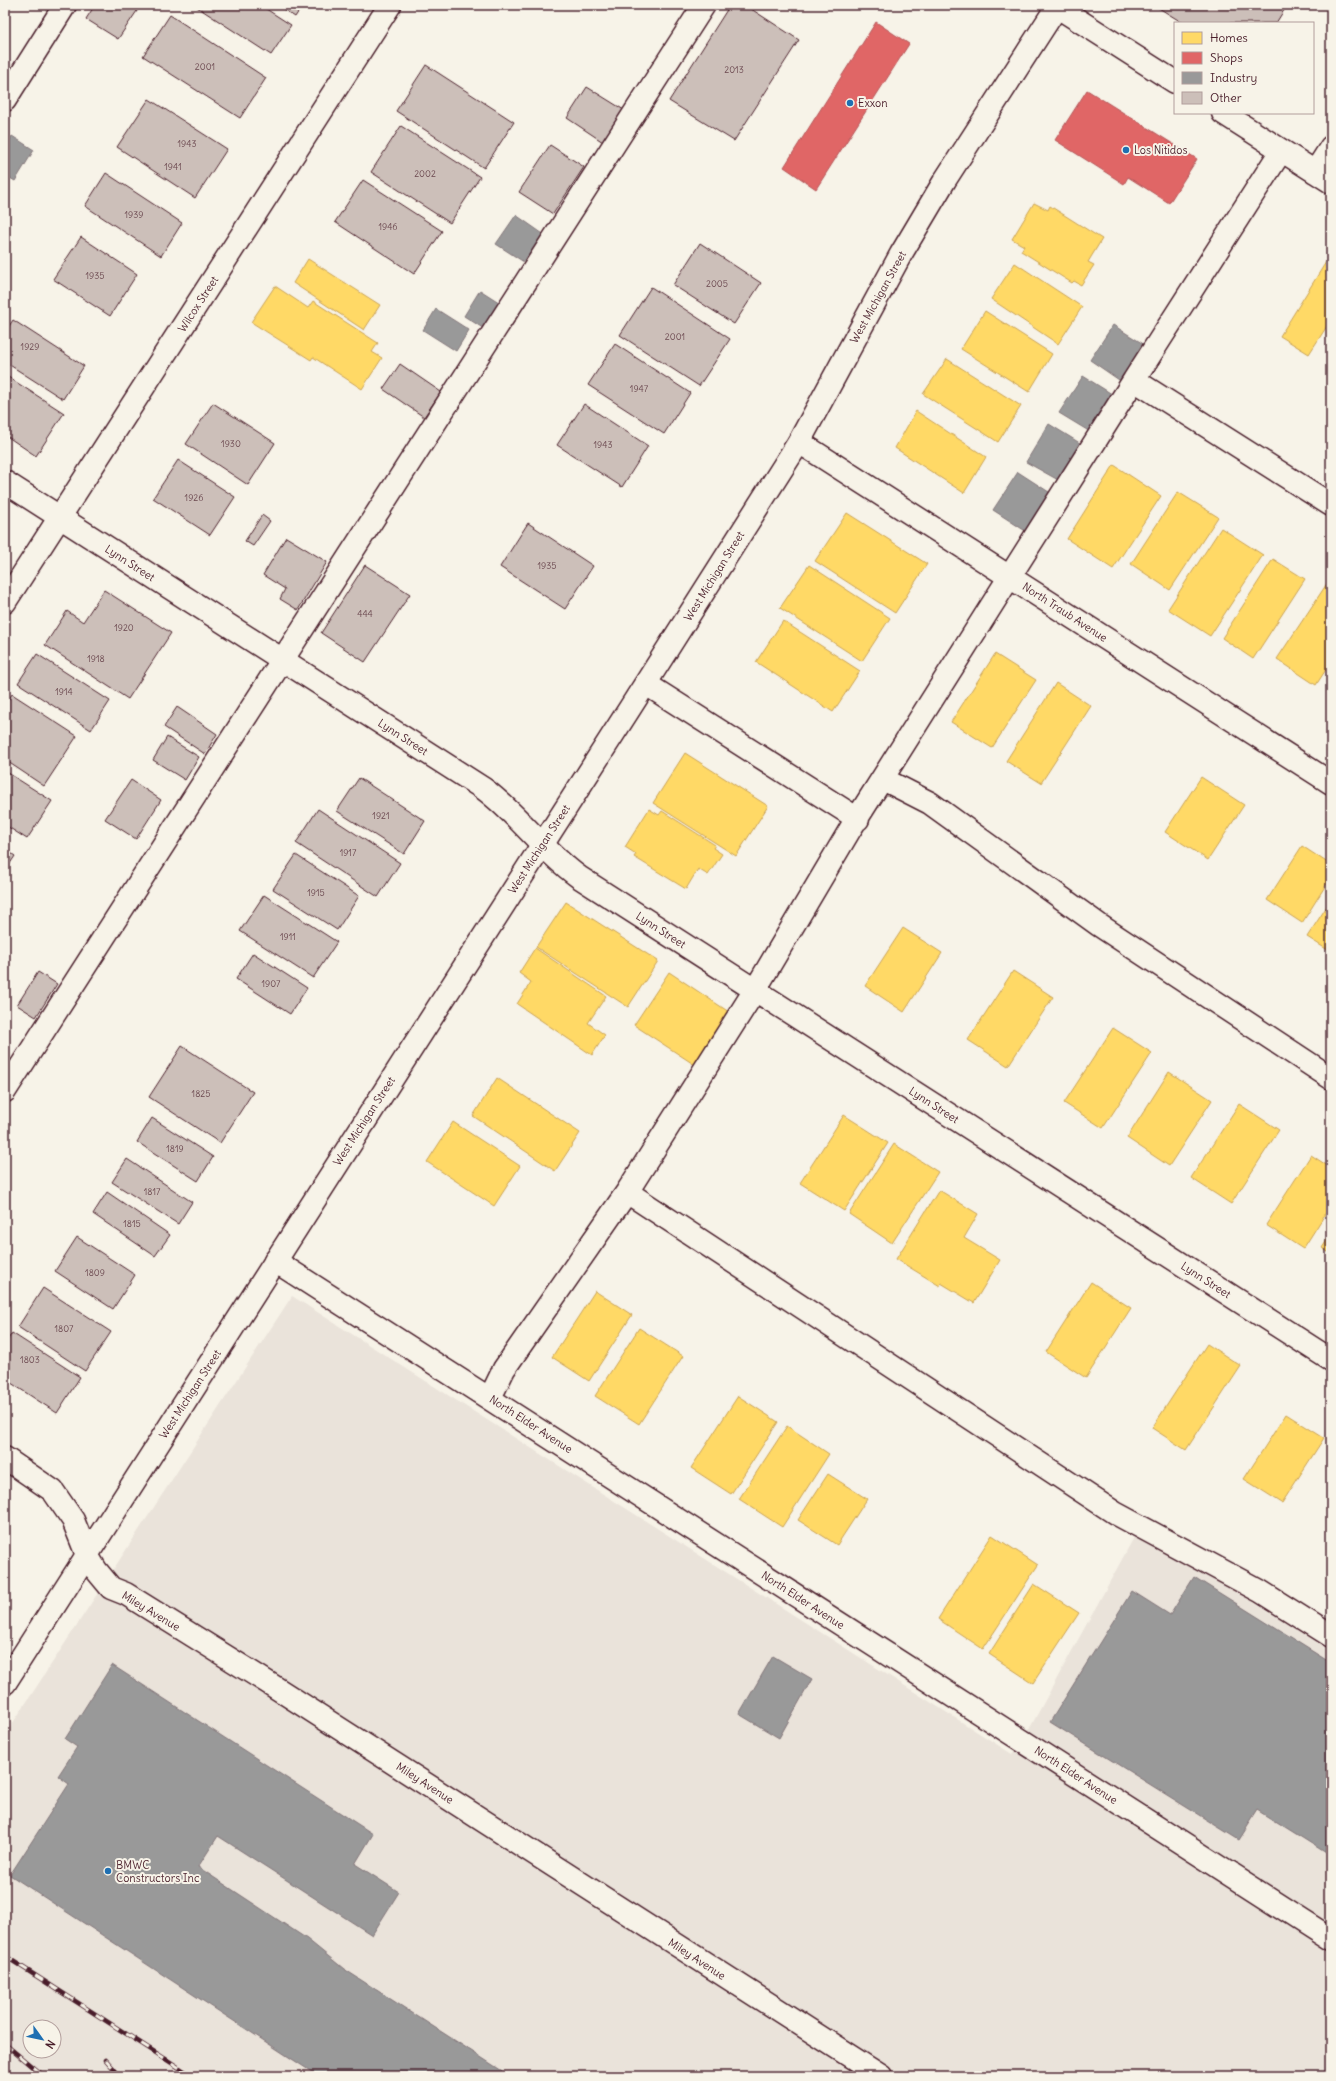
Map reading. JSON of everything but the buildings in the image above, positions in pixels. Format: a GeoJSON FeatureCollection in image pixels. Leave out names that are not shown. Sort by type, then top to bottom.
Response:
{"type":"FeatureCollection","features":[{"type":"Feature","properties":{"kind":"street"},"geometry":{"type":"LineString","coordinates":[[5,100],[65,5]]}},
{"type":"Feature","properties":{"kind":"street","name":"Wilcox Street"},"geometry":{"type":"LineString","coordinates":[[5,602],[390,5]]}},
{"type":"Feature","properties":{"kind":"street"},"geometry":{"type":"LineString","coordinates":[[5,1090],[281,659],[704,5]]}},
{"type":"Feature","properties":{"kind":"street"},"geometry":{"type":"LineString","coordinates":[[1056,5],[1174,81]]}},
{"type":"Feature","properties":{"kind":"street","name":"West Michigan Street"},"geometry":{"type":"LineString","coordinates":[[5,1683],[646,684],[799,442],[901,254],[945,180],[1056,5]]}},
{"type":"Feature","properties":{"kind":"street"},"geometry":{"type":"LineString","coordinates":[[1225,114],[1323,177],[1331,147]]}},
{"type":"Feature","properties":{"kind":"street"},"geometry":{"type":"LineString","coordinates":[[490,1398],[504,1369],[627,1192],[755,990],[858,818],[1134,380],[1281,151]]}},
{"type":"Feature","properties":{"kind":"street"},"geometry":{"type":"LineString","coordinates":[[1134,380],[1331,505]]}},
{"type":"Feature","properties":{"kind":"street","name":"North Traub Avenue"},"geometry":{"type":"LineString","coordinates":[[799,442],[1331,783]]}},
{"type":"Feature","properties":{"kind":"street","name":"Lynn Street"},"geometry":{"type":"LineString","coordinates":[[5,482],[489,793],[513,812],[555,858],[578,876],[1331,1360]]}},
{"type":"Feature","properties":{"kind":"street"},"geometry":{"type":"LineString","coordinates":[[646,684],[858,818]]}},
{"type":"Feature","properties":{"kind":"street"},"geometry":{"type":"LineString","coordinates":[[883,779],[930,803],[1099,925],[1331,1078]]}},
{"type":"Feature","properties":{"kind":"street"},"geometry":{"type":"LineString","coordinates":[[627,1192],[1115,1513],[1260,1591],[1331,1636]]}},
{"type":"Feature","properties":{"kind":"street","name":"North Elder Avenue"},"geometry":{"type":"LineString","coordinates":[[275,1261],[1331,1939]]}},
{"type":"Feature","properties":{"kind":"street","name":"Miley Avenue"},"geometry":{"type":"LineString","coordinates":[[5,1458],[53,1491],[71,1516],[87,1554],[96,1570],[111,1588],[126,1594],[266,1682],[881,2076]]}},
{"type":"Feature","properties":{"kind":"shaded area"},"geometry":{"type":"Polygon","coordinates":[[[292,1296],[1012,1754],[1031,1726],[1138,1530],[1331,1651],[1331,2076],[5,2076],[5,1735],[292,1296]]]}},
{"type":"Feature","properties":{"kind":"railway"},"geometry":{"type":"LineString","coordinates":[[5,1956],[192,2076]]}},
{"type":"Feature","properties":{"kind":"railway"},"geometry":{"type":"LineString","coordinates":[[5,2044],[43,2076]]}},
{"type":"Feature","properties":{"kind":"railway"},"geometry":{"type":"LineString","coordinates":[[106,2060],[120,2076]]}},
{"type":"Feature","properties":{"kind":"place","name":"Exxon"},"geometry":{"type":"Point","coordinates":[850,103]}},
{"type":"Feature","properties":{"kind":"place","name":"Los Nitidos"},"geometry":{"type":"Point","coordinates":[1126,150]}},
{"type":"Feature","properties":{"kind":"place","name":"BMWC Constructors Inc"},"geometry":{"type":"Point","coordinates":[108,1871]}}]}
